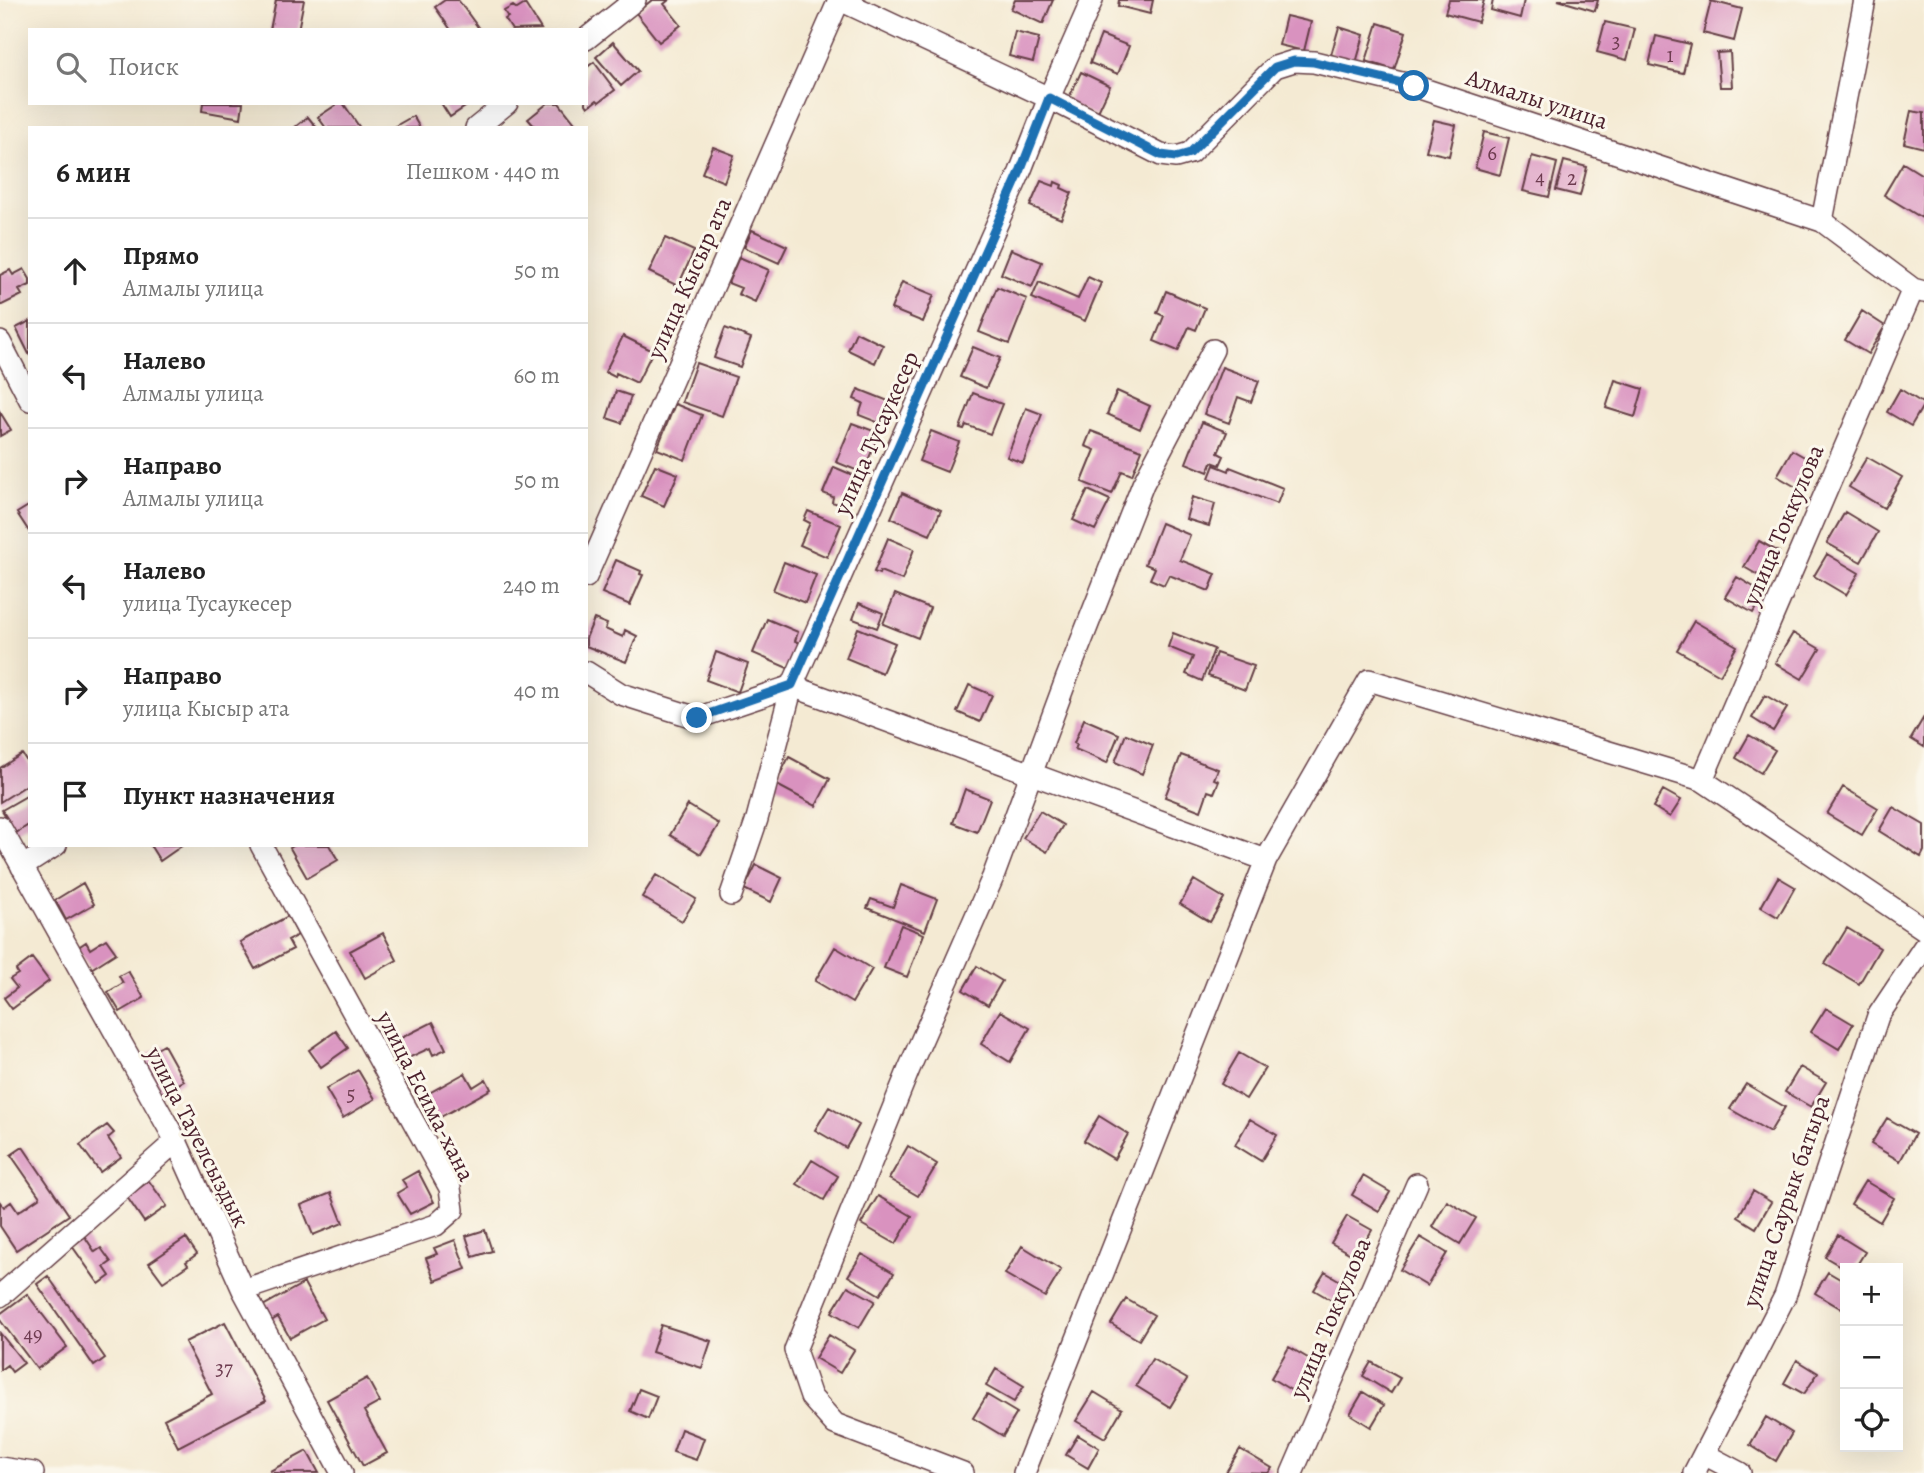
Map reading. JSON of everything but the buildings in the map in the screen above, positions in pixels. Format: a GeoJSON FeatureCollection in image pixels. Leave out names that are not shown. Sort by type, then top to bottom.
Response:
{"type":"FeatureCollection","features":[{"type":"Feature","properties":{"kind":"street"},"geometry":{"type":"LineString","coordinates":[[588,37],[635,0]]}},
{"type":"Feature","properties":{"kind":"street","name":"Алмалы улица"},"geometry":{"type":"LineString","coordinates":[[840,0],[1049,98],[1161,155],[1176,157],[1190,153],[1275,67],[1294,61],[1314,62],[1414,86],[1822,221],[1918,291]]}},
{"type":"Feature","properties":{"kind":"street","name":"улица Кысыр ата"},"geometry":{"type":"LineString","coordinates":[[588,572],[840,0]]}},
{"type":"Feature","properties":{"kind":"street","name":"улица Тусаукесер"},"geometry":{"type":"LineString","coordinates":[[731,895],[757,820],[792,685],[1020,172],[1092,0]]}},
{"type":"Feature","properties":{"kind":"street"},"geometry":{"type":"LineString","coordinates":[[1822,221],[1865,0]]}},
{"type":"Feature","properties":{"kind":"street"},"geometry":{"type":"LineString","coordinates":[[478,126],[505,105]]}},
{"type":"Feature","properties":{"kind":"street","name":"улица Токкулова"},"geometry":{"type":"LineString","coordinates":[[1702,780],[1918,291]]}},
{"type":"Feature","properties":{"kind":"street"},"geometry":{"type":"LineString","coordinates":[[0,342],[28,396]]}},
{"type":"Feature","properties":{"kind":"street"},"geometry":{"type":"LineString","coordinates":[[963,1473],[835,1424],[811,1397],[794,1350],[904,1081],[993,877],[1143,484],[1213,350]]}},
{"type":"Feature","properties":{"kind":"street"},"geometry":{"type":"LineString","coordinates":[[588,673],[621,694],[697,718],[792,685],[1266,860]]}},
{"type":"Feature","properties":{"kind":"street"},"geometry":{"type":"LineString","coordinates":[[1024,1473],[1266,860],[1368,680],[1702,780],[1924,929]]}},
{"type":"Feature","properties":{"kind":"street","name":"улица Тауелсыздык"},"geometry":{"type":"LineString","coordinates":[[0,827],[176,1141],[243,1290],[342,1473]]}},
{"type":"Feature","properties":{"kind":"street"},"geometry":{"type":"LineString","coordinates":[[22,867],[52,847]]}},
{"type":"Feature","properties":{"kind":"street","name":"улица Есима-хана"},"geometry":{"type":"LineString","coordinates":[[243,1290],[436,1225],[453,1210],[450,1188],[262,847]]}},
{"type":"Feature","properties":{"kind":"street","name":"улица Саурык батыра"},"geometry":{"type":"LineString","coordinates":[[1699,1463],[1785,1296],[1878,1016],[1924,947]]}},
{"type":"Feature","properties":{"kind":"street"},"geometry":{"type":"LineString","coordinates":[[0,1296],[176,1141]]}},
{"type":"Feature","properties":{"kind":"street","name":"улица Токкулова"},"geometry":{"type":"LineString","coordinates":[[1292,1473],[1416,1184]]}},
{"type":"Feature","properties":{"kind":"street"},"geometry":{"type":"LineString","coordinates":[[1699,1463],[1740,1473]]}},
{"type":"Feature","properties":{"kind":"street"},"geometry":{"type":"LineString","coordinates":[[0,1468],[33,1473]]}},
{"type":"Feature","properties":{"kind":"route"},"geometry":{"type":"LineString","coordinates":[[697,718],[792,685],[1020,172],[1049,98],[1161,155],[1176,157],[1190,153],[1275,67],[1294,61],[1314,62],[1414,86]]}}]}
